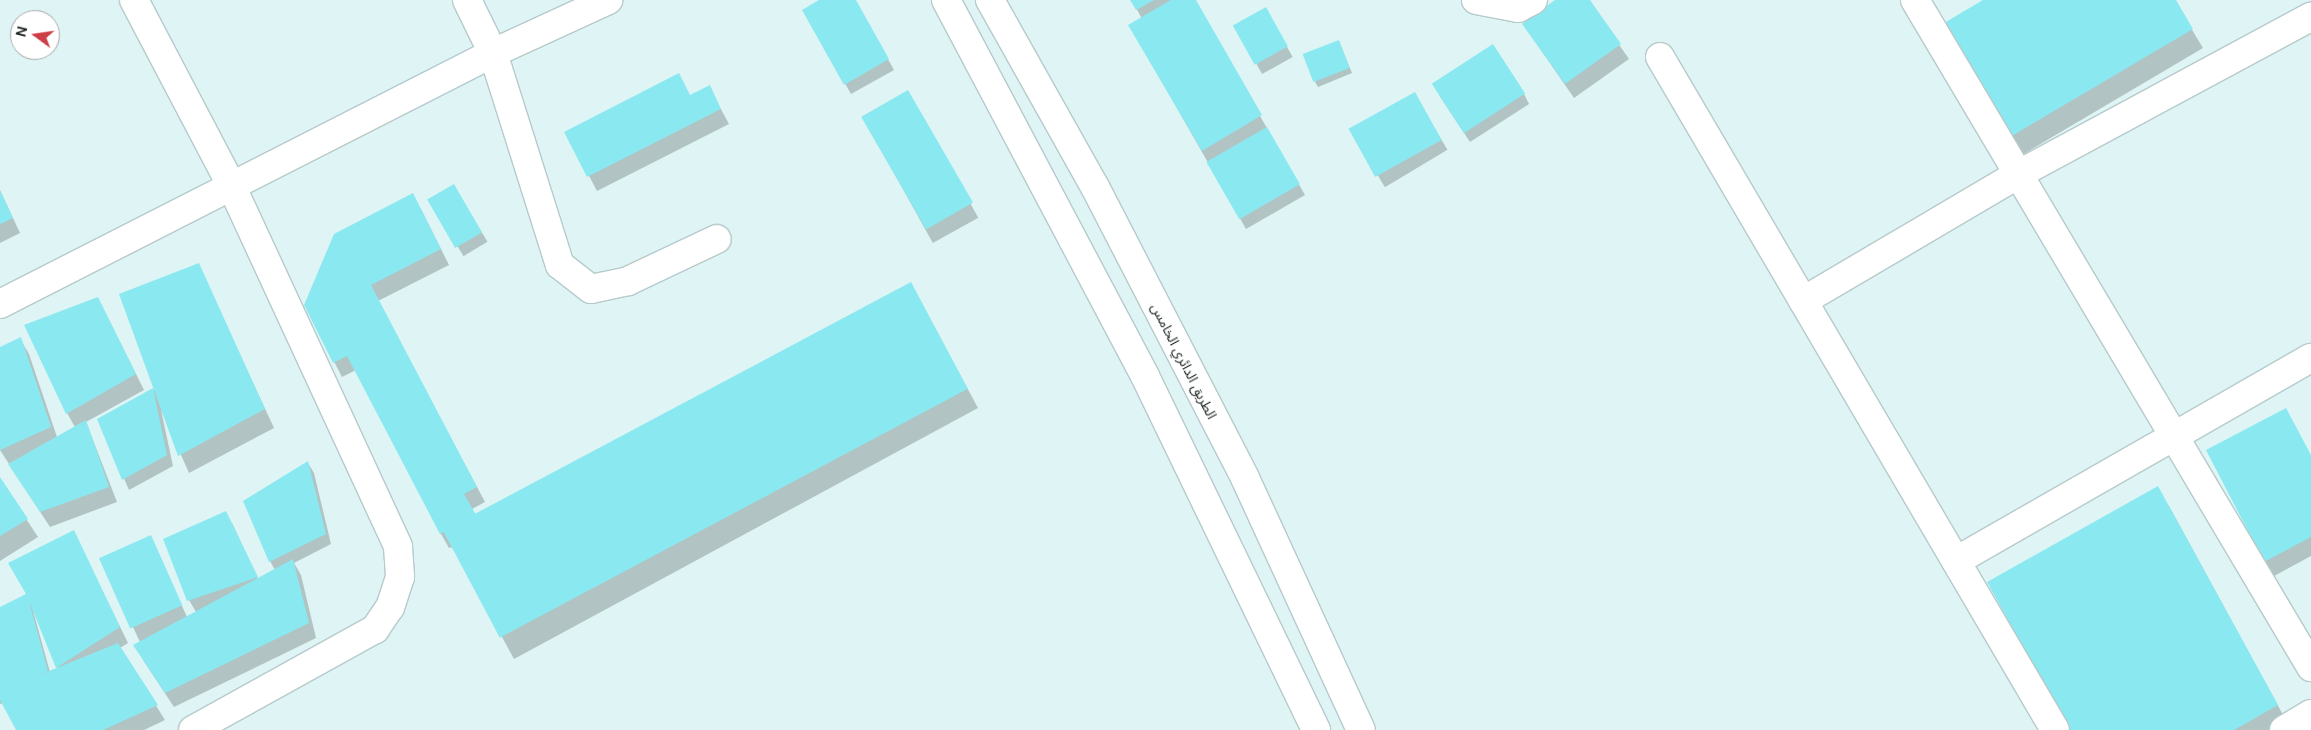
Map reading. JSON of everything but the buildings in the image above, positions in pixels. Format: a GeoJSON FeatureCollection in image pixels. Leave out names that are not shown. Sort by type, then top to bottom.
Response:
{"type":"FeatureCollection","features":[{"type":"Feature","properties":{"kind":"street"},"geometry":{"type":"LineString","coordinates":[[134,0],[232,187],[398,547],[400,577],[390,607],[375,630],[193,730]]}},
{"type":"Feature","properties":{"kind":"street"},"geometry":{"type":"LineString","coordinates":[[467,0],[493,52],[560,265],[591,288],[628,281],[717,239]]}},
{"type":"Feature","properties":{"kind":"street"},"geometry":{"type":"LineString","coordinates":[[0,304],[493,52],[608,0]]}},
{"type":"Feature","properties":{"kind":"street"},"geometry":{"type":"LineString","coordinates":[[946,0],[1145,376],[1316,730]]}},
{"type":"Feature","properties":{"kind":"street","name":"الطريق الدائري الخامس"},"geometry":{"type":"LineString","coordinates":[[990,0],[1095,188],[1245,478],[1361,730]]}},
{"type":"Feature","properties":{"kind":"street"},"geometry":{"type":"LineString","coordinates":[[1476,0],[1518,8],[1533,0]]}},
{"type":"Feature","properties":{"kind":"street"},"geometry":{"type":"LineString","coordinates":[[1915,0],[2017,175],[2176,436],[2311,667]]}},
{"type":"Feature","properties":{"kind":"street"},"geometry":{"type":"LineString","coordinates":[[1803,301],[2017,175],[2311,17]]}},
{"type":"Feature","properties":{"kind":"street"},"geometry":{"type":"LineString","coordinates":[[1660,57],[2054,730]]}},
{"type":"Feature","properties":{"kind":"street"},"geometry":{"type":"LineString","coordinates":[[1956,561],[2311,358]]}},
{"type":"Feature","properties":{"kind":"street"},"geometry":{"type":"LineString","coordinates":[[2284,730],[2311,714]]}}]}
